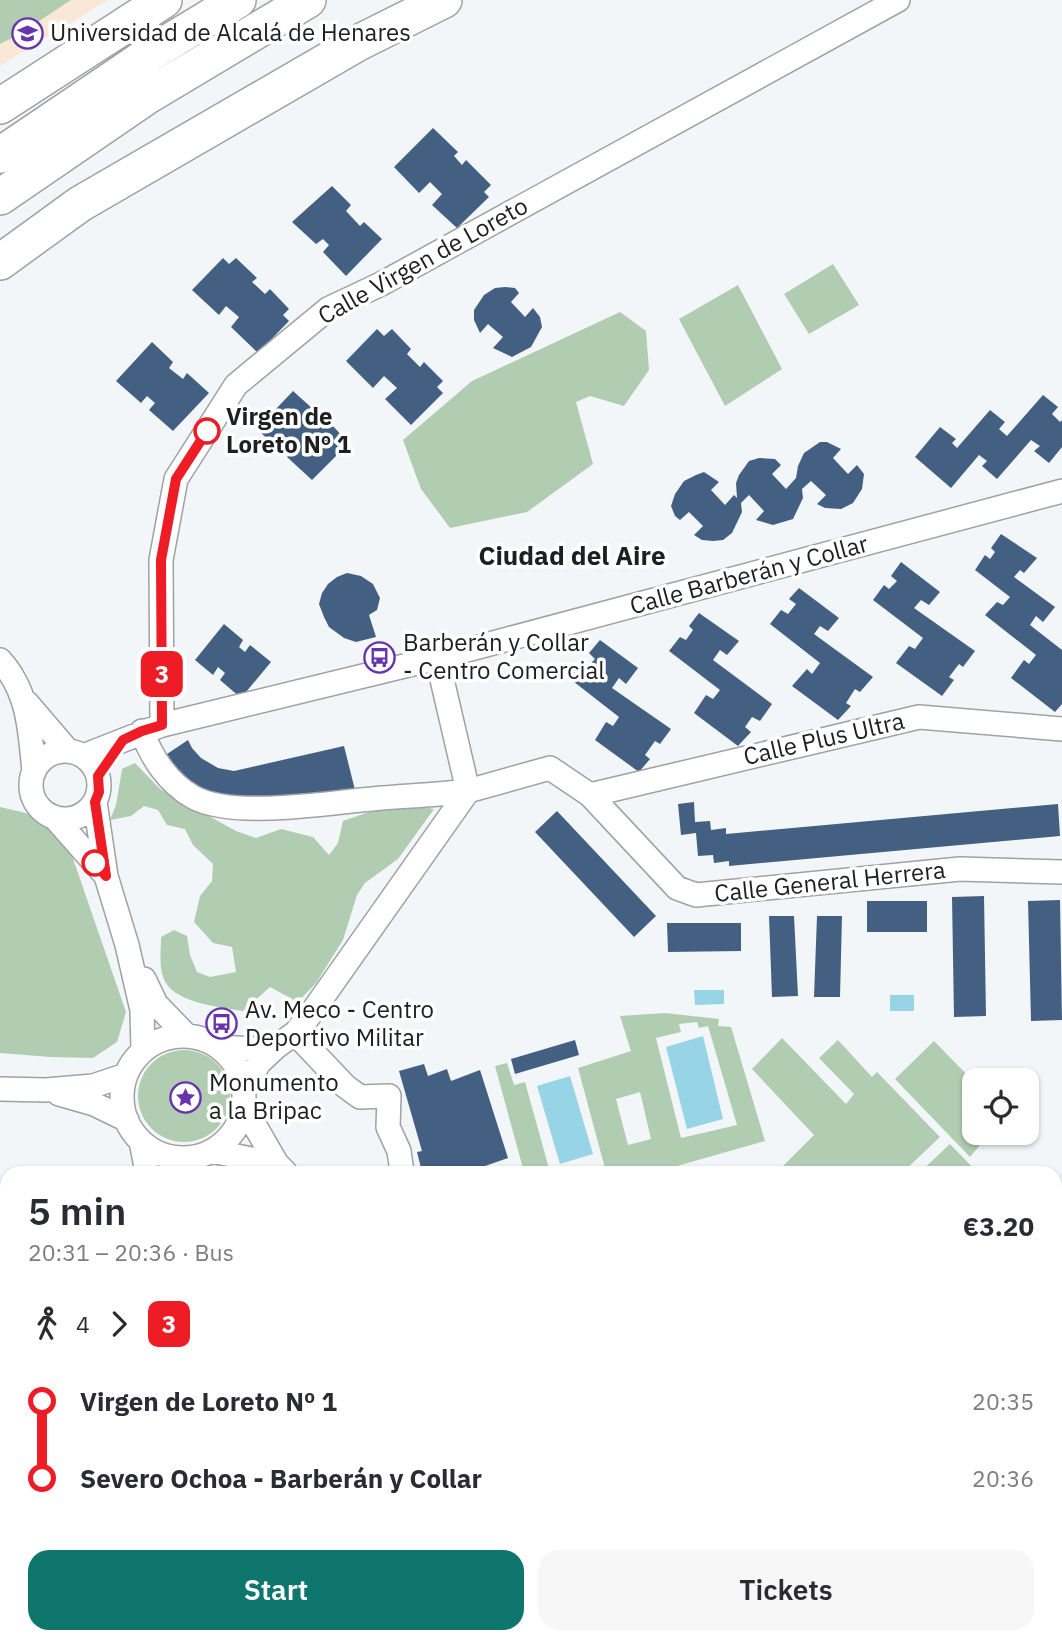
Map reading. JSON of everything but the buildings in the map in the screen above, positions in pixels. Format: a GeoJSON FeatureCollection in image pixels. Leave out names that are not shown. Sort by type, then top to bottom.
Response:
{"type":"FeatureCollection","features":[{"type":"Feature","properties":{"kind":"highway"},"geometry":{"type":"LineString","coordinates":[[0,106],[164,0]]}},
{"type":"Feature","properties":{"kind":"highway"},"geometry":{"type":"LineString","coordinates":[[0,155],[151,52],[238,0]]}},
{"type":"Feature","properties":{"kind":"highway"},"geometry":{"type":"LineString","coordinates":[[0,197],[146,97],[308,0]]}},
{"type":"Feature","properties":{"kind":"highway"},"geometry":{"type":"LineString","coordinates":[[0,262],[80,204],[358,43],[443,0]]}},
{"type":"Feature","properties":{"kind":"street","name":"Calle Virgen de Loreto"},"geometry":{"type":"LineString","coordinates":[[143,732],[161,560],[176,479],[236,385],[328,309],[382,284],[898,0]]}},
{"type":"Feature","properties":{"kind":"street","name":"Calle Barberán y Collar"},"geometry":{"type":"LineString","coordinates":[[75,753],[143,732],[437,658],[1062,491]]}},
{"type":"Feature","properties":{"kind":"street"},"geometry":{"type":"LineString","coordinates":[[199,1161],[233,1133],[259,1063],[295,1033],[310,1015],[468,791],[437,658]]}},
{"type":"Feature","properties":{"kind":"street"},"geometry":{"type":"LineString","coordinates":[[0,660],[11,673],[25,700],[75,753],[90,761],[98,776],[99,792],[90,808],[75,817],[54,817]]}},
{"type":"Feature","properties":{"kind":"street"},"geometry":{"type":"LineString","coordinates":[[25,700],[30,728],[34,772],[32,790],[35,799],[106,876]]}},
{"type":"Feature","properties":{"kind":"street","name":"Calle Plus Ultra"},"geometry":{"type":"LineString","coordinates":[[590,795],[919,717],[1062,729]]}},
{"type":"Feature","properties":{"kind":"street"},"geometry":{"type":"LineString","coordinates":[[98,776],[143,732],[150,753],[172,781],[194,797],[225,806],[275,807],[468,791]]}},
{"type":"Feature","properties":{"kind":"street"},"geometry":{"type":"LineString","coordinates":[[34,772],[44,758],[59,751],[75,753]]}},
{"type":"Feature","properties":{"kind":"street","name":"Calle General Herrera"},"geometry":{"type":"LineString","coordinates":[[468,791],[550,768],[590,795],[677,888],[695,895],[960,869],[1062,872]]}},
{"type":"Feature","properties":{"kind":"street"},"geometry":{"type":"LineString","coordinates":[[95,802],[106,876],[127,945],[142,1010],[143,1050]]}},
{"type":"Feature","properties":{"kind":"street"},"geometry":{"type":"LineString","coordinates":[[127,945],[156,1004],[186,1035]]}},
{"type":"Feature","properties":{"kind":"street"},"geometry":{"type":"LineString","coordinates":[[295,1033],[345,1086],[360,1097],[381,1096],[401,1114],[404,1132],[401,1162]]}},
{"type":"Feature","properties":{"kind":"street"},"geometry":{"type":"LineString","coordinates":[[146,1166],[141,1141],[127,1120],[122,1098],[126,1075],[143,1050],[163,1039],[186,1035],[210,1041],[220,1047],[236,1065],[244,1098],[280,1166]]}},
{"type":"Feature","properties":{"kind":"street"},"geometry":{"type":"LineString","coordinates":[[220,1047],[276,1047]]}},
{"type":"Feature","properties":{"kind":"street"},"geometry":{"type":"LineString","coordinates":[[0,1090],[93,1086],[126,1075]]}},
{"type":"Feature","properties":{"kind":"street"},"geometry":{"type":"LineString","coordinates":[[46,1090],[94,1104],[127,1120]]}},
{"type":"Feature","properties":{"kind":"street"},"geometry":{"type":"LineString","coordinates":[[141,1141],[161,1154],[199,1161],[258,1166]]}},
{"type":"Feature","properties":{"kind":"shaded area","name":"Universidad de Alcalá de Henares"},"geometry":{"type":"Polygon","coordinates":[[[0,0],[108,0],[0,66],[0,0]]]}},
{"type":"Feature","properties":{"kind":"green space"},"geometry":{"type":"Polygon","coordinates":[[[0,0],[71,0],[0,44],[0,0]]]}},
{"type":"Feature","properties":{"kind":"green space"},"geometry":{"type":"Polygon","coordinates":[[[833,264],[859,305],[809,334],[784,294],[833,264]]]}},
{"type":"Feature","properties":{"kind":"green space"},"geometry":{"type":"Polygon","coordinates":[[[738,285],[782,369],[725,406],[679,319],[738,285]]]}},
{"type":"Feature","properties":{"kind":"green space"},"geometry":{"type":"Polygon","coordinates":[[[620,312],[646,331],[649,370],[624,406],[590,396],[576,402],[593,464],[527,512],[450,528],[421,489],[403,440],[472,381],[620,312]]]}},
{"type":"Feature","properties":{"kind":"green space"},"geometry":{"type":"Polygon","coordinates":[[[135,763],[160,789],[236,831],[256,838],[281,829],[313,837],[329,855],[338,843],[343,821],[409,804],[434,809],[398,859],[365,883],[357,895],[343,940],[316,983],[298,1002],[270,987],[243,1011],[186,998],[168,986],[163,977],[161,937],[174,930],[187,936],[190,955],[197,972],[210,977],[236,972],[232,947],[213,943],[194,922],[200,896],[212,881],[213,864],[193,845],[185,829],[167,825],[158,810],[144,806],[131,816],[110,820],[116,805],[122,769],[135,763]]]}},
{"type":"Feature","properties":{"kind":"green space"},"geometry":{"type":"Polygon","coordinates":[[[0,807],[43,817],[69,847],[126,1012],[117,1042],[93,1058],[0,1053],[0,807]]]}},
{"type":"Feature","properties":{"kind":"green space"},"geometry":{"type":"Polygon","coordinates":[[[665,1013],[719,1019],[718,1026],[731,1027],[765,1141],[677,1166],[604,1166],[578,1068],[631,1051],[620,1016],[665,1013]],[[697,1022],[679,1024],[681,1032],[656,1038],[681,1138],[737,1125],[708,1026],[699,1028],[697,1022]],[[640,1092],[616,1099],[628,1145],[651,1139],[640,1092]]]}},
{"type":"Feature","properties":{"kind":"green space"},"geometry":{"type":"Polygon","coordinates":[[[782,1038],[846,1104],[854,1094],[819,1058],[838,1040],[872,1077],[877,1072],[940,1137],[909,1166],[783,1166],[814,1135],[752,1069],[782,1038]]]}},
{"type":"Feature","properties":{"kind":"green space"},"geometry":{"type":"Polygon","coordinates":[[[934,1041],[962,1070],[962,1145],[980,1145],[970,1157],[895,1079],[934,1041]]]}},
{"type":"Feature","properties":{"kind":"green space"},"geometry":{"type":"Polygon","coordinates":[[[184,1050],[202,1054],[216,1064],[226,1078],[230,1096],[226,1114],[216,1128],[202,1138],[184,1142],[166,1138],[152,1128],[142,1114],[138,1096],[142,1078],[152,1064],[166,1054],[184,1050]]]}},
{"type":"Feature","properties":{"kind":"green space"},"geometry":{"type":"Polygon","coordinates":[[[507,1063],[514,1085],[525,1082],[548,1166],[522,1166],[495,1066],[507,1063]]]}},
{"type":"Feature","properties":{"kind":"green space"},"geometry":{"type":"Polygon","coordinates":[[[950,1144],[971,1166],[926,1166],[950,1144]]]}},
{"type":"Feature","properties":{"kind":"water"},"geometry":{"type":"Polygon","coordinates":[[[694,990],[724,990],[724,1004],[695,1005],[694,990]]]}},
{"type":"Feature","properties":{"kind":"water"},"geometry":{"type":"Polygon","coordinates":[[[890,995],[914,995],[914,1011],[890,1011],[890,995]]]}},
{"type":"Feature","properties":{"kind":"water"},"geometry":{"type":"Polygon","coordinates":[[[703,1036],[723,1119],[687,1129],[666,1047],[703,1036]]]}},
{"type":"Feature","properties":{"kind":"water"},"geometry":{"type":"Polygon","coordinates":[[[570,1076],[593,1154],[560,1164],[537,1086],[570,1076]]]}},
{"type":"Feature","properties":{"kind":"bus line","name":"3"},"geometry":{"type":"LineString","coordinates":[[95,863],[106,876],[95,802],[99,792],[98,776],[123,740],[162,725],[161,560],[176,479],[207,431]]}},
{"type":"Feature","properties":{"kind":"place","name":"Universidad de Alcalá de Henares"},"geometry":{"type":"Point","coordinates":[27,33]}},
{"type":"Feature","properties":{"kind":"place","name":"Virgen de Loreto Nº 1"},"geometry":{"type":"Point","coordinates":[207,431]}},
{"type":"Feature","properties":{"kind":"place","name":"Barberán y Collar - Centro Comercial"},"geometry":{"type":"Point","coordinates":[380,657]}},
{"type":"Feature","properties":{"kind":"place","name":"Av. Meco - Centro Deportivo Militar"},"geometry":{"type":"Point","coordinates":[222,1024]}},
{"type":"Feature","properties":{"kind":"place","name":"Monumento a la Bripac"},"geometry":{"type":"Point","coordinates":[186,1097]}},
{"type":"Feature","properties":{"kind":"district","name":"Ciudad del Aire"},"geometry":{"type":"Point","coordinates":[572,556]}}]}
